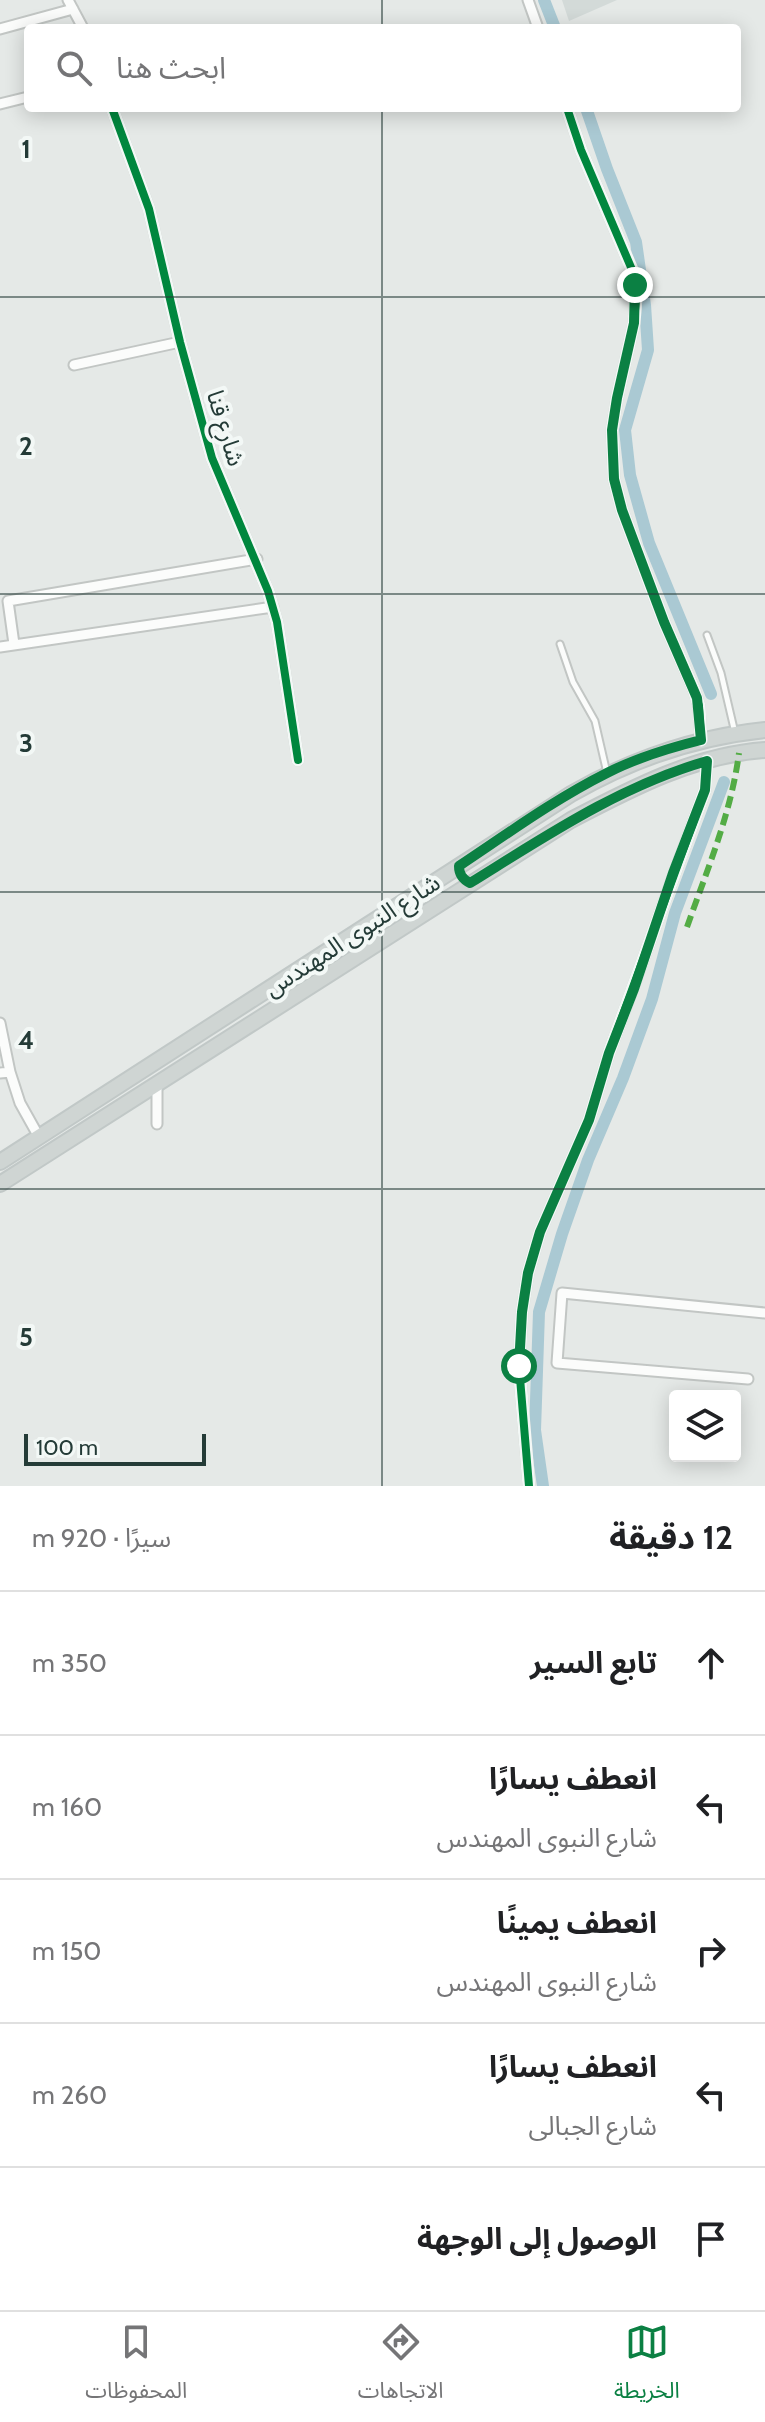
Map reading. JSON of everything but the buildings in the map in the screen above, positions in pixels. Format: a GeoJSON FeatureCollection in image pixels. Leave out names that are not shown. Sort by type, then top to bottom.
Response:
{"type":"FeatureCollection","features":[{"type":"Feature","properties":{"kind":"main road","name":"شارع النبوى المهندس"},"geometry":{"type":"LineString","coordinates":[[0,1162],[607,773],[701,740],[765,730]]}},
{"type":"Feature","properties":{"kind":"main road","name":"شارع النبوى المهندس"},"geometry":{"type":"LineString","coordinates":[[0,1184],[571,820],[641,785],[707,761],[765,750]]}},
{"type":"Feature","properties":{"kind":"main road"},"geometry":{"type":"LineString","coordinates":[[459,866],[461,876],[470,883]]}},
{"type":"Feature","properties":{"kind":"main road"},"geometry":{"type":"LineString","coordinates":[[430,884],[438,891],[441,901]]}},
{"type":"Feature","properties":{"kind":"street"},"geometry":{"type":"LineString","coordinates":[[528,0],[537,24]]}},
{"type":"Feature","properties":{"kind":"street"},"geometry":{"type":"LineString","coordinates":[[0,29],[71,3],[81,24]]}},
{"type":"Feature","properties":{"kind":"street"},"geometry":{"type":"LineString","coordinates":[[0,104],[24,98]]}},
{"type":"Feature","properties":{"kind":"street","name":"شارع قنا"},"geometry":{"type":"LineString","coordinates":[[113,112],[149,209],[180,342],[217,473],[257,559],[273,607],[298,760]]}},
{"type":"Feature","properties":{"kind":"street"},"geometry":{"type":"LineString","coordinates":[[568,112],[581,150],[633,272],[636,298],[634,323],[612,430],[614,479],[622,510],[664,622],[697,698],[701,740]]}},
{"type":"Feature","properties":{"kind":"street"},"geometry":{"type":"LineString","coordinates":[[74,365],[180,342]]}},
{"type":"Feature","properties":{"kind":"street"},"geometry":{"type":"LineString","coordinates":[[14,644],[8,601],[257,559]]}},
{"type":"Feature","properties":{"kind":"street"},"geometry":{"type":"LineString","coordinates":[[0,647],[273,607]]}},
{"type":"Feature","properties":{"kind":"street"},"geometry":{"type":"LineString","coordinates":[[529,1486],[519,1366],[528,1273],[540,1232],[589,1120],[609,1053],[705,790],[707,761]]}},
{"type":"Feature","properties":{"kind":"street"},"geometry":{"type":"LineString","coordinates":[[0,1023],[5,1072],[39,1137]]}},
{"type":"Feature","properties":{"kind":"street"},"geometry":{"type":"LineString","coordinates":[[157,1083],[157,1124]]}},
{"type":"Feature","properties":{"kind":"street"},"geometry":{"type":"LineString","coordinates":[[748,1379],[557,1363],[562,1293],[765,1313]]}},
{"type":"Feature","properties":{"kind":"lane"},"geometry":{"type":"LineString","coordinates":[[707,635],[721,673],[735,733]]}},
{"type":"Feature","properties":{"kind":"lane"},"geometry":{"type":"LineString","coordinates":[[560,644],[573,682],[595,721],[607,773]]}},
{"type":"Feature","properties":{"kind":"shaded area"},"geometry":{"type":"Polygon","coordinates":[[[562,0],[617,0],[569,21],[562,0]]]}},
{"type":"Feature","properties":{"kind":"waterway"},"geometry":{"type":"LineString","coordinates":[[544,0],[553,24]]}},
{"type":"Feature","properties":{"kind":"waterway"},"geometry":{"type":"LineString","coordinates":[[587,112],[636,242],[645,305],[648,350],[625,430],[630,475],[649,543],[711,694]]}},
{"type":"Feature","properties":{"kind":"waterway"},"geometry":{"type":"LineString","coordinates":[[543,1486],[535,1430],[539,1312],[562,1234],[652,999],[675,913],[724,782]]}},
{"type":"Feature","properties":{"kind":"marked path"},"geometry":{"type":"LineString","coordinates":[[687,927],[724,820],[739,753]]}},
{"type":"Feature","properties":{"kind":"cycle path"},"geometry":{"type":"LineString","coordinates":[[113,112],[149,209],[180,342],[212,458],[268,591],[277,622],[298,760]]}},
{"type":"Feature","properties":{"kind":"cycle path"},"geometry":{"type":"LineString","coordinates":[[568,112],[581,150],[633,272],[636,298],[634,323],[612,430],[614,479],[622,510],[664,622],[694,690],[699,706],[701,740]]}},
{"type":"Feature","properties":{"kind":"cycle path"},"geometry":{"type":"LineString","coordinates":[[529,1486],[519,1366],[528,1273],[540,1232],[589,1120],[609,1053],[705,790],[707,761]]}},
{"type":"Feature","properties":{"kind":"route"},"geometry":{"type":"LineString","coordinates":[[519,1366],[528,1273],[540,1232],[589,1120],[609,1053],[705,790],[707,761],[629,790],[601,804],[470,883],[463,879],[459,871],[459,866],[607,773],[672,747],[701,740],[697,698],[664,622],[622,510],[614,479],[612,430],[634,323],[635,285]]}}]}
